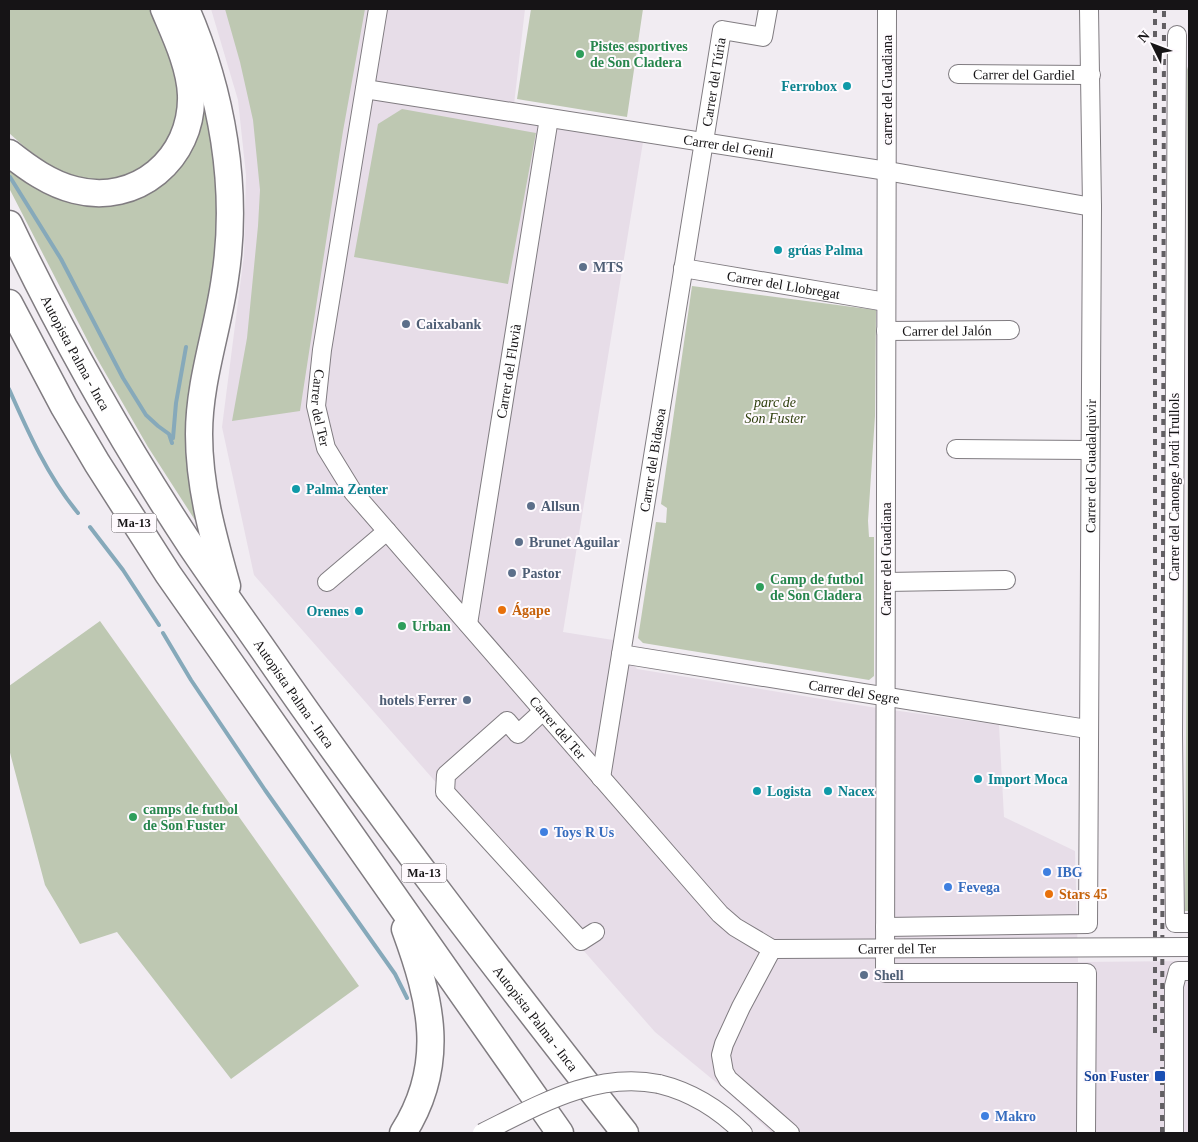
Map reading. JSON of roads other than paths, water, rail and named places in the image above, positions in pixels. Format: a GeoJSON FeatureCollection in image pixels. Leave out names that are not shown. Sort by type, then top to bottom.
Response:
{"type":"FeatureCollection","features":[{"type":"Feature","properties":{"kind":"highway"},"geometry":{"type":"LineString","coordinates":[[9,153],[40,175],[58,184],[74,190],[92,193],[108,193],[127,189],[148,180],[163,168],[182,142],[191,105],[188,75],[164,9]]}},
{"type":"Feature","properties":{"kind":"highway"},"geometry":{"type":"LineString","coordinates":[[186,9],[198,38],[215,92],[223,129],[228,177],[229,227],[226,277],[204,383],[199,432],[203,492],[232,606]]}},
{"type":"Feature","properties":{"kind":"highway","name":"Autopista Palma - Inca"},"geometry":{"type":"LineString","coordinates":[[9,224],[60,326],[125,440],[191,546],[400,842],[502,977],[625,1133]]}},
{"type":"Feature","properties":{"kind":"highway","name":"Ma-13"},"geometry":{"type":"LineString","coordinates":[[9,303],[64,407],[132,519],[204,626],[560,1133]]}},
{"type":"Feature","properties":{"kind":"highway"},"geometry":{"type":"LineString","coordinates":[[394,897],[423,984],[428,1003],[431,1033],[425,1083],[416,1109],[402,1133]]}},
{"type":"Feature","properties":{"kind":"street","name":"Carrer del Ter"},"geometry":{"type":"LineString","coordinates":[[378,9],[322,350],[316,406],[326,448],[353,492],[720,914],[735,927],[772,950],[1189,947]]}},
{"type":"Feature","properties":{"kind":"street","name":"Carrer del Túria"},"geometry":{"type":"LineString","coordinates":[[703,142],[722,30],[763,36],[768,9]]}},
{"type":"Feature","properties":{"kind":"street","name":"carrer del Guadiana"},"geometry":{"type":"LineString","coordinates":[[887,9],[887,170]]}},
{"type":"Feature","properties":{"kind":"street","name":"Carrer del Guadalquivir"},"geometry":{"type":"LineString","coordinates":[[1088,924],[1089,450],[1092,207],[1089,9]]}},
{"type":"Feature","properties":{"kind":"street","name":"Carrer del Canonge Jordi Trullols"},"geometry":{"type":"LineString","coordinates":[[1183,39],[1173,727],[1174,923],[1189,923]]}},
{"type":"Feature","properties":{"kind":"street","name":"Carrer del Gardiel"},"geometry":{"type":"LineString","coordinates":[[958,74],[1091,75]]}},
{"type":"Feature","properties":{"kind":"street","name":"Carrer del Genil"},"geometry":{"type":"LineString","coordinates":[[365,89],[887,170],[1092,207]]}},
{"type":"Feature","properties":{"kind":"street","name":"Carrer del Fluvià"},"geometry":{"type":"LineString","coordinates":[[468,624],[549,118]]}},
{"type":"Feature","properties":{"kind":"street","name":"Carrer del Bidasoa"},"geometry":{"type":"LineString","coordinates":[[601,778],[703,142]]}},
{"type":"Feature","properties":{"kind":"street","name":"Carrer del Guadiana"},"geometry":{"type":"LineString","coordinates":[[887,170],[885,973],[1088,973],[1086,1133]]}},
{"type":"Feature","properties":{"kind":"street","name":"Carrer del Llobregat"},"geometry":{"type":"LineString","coordinates":[[683,268],[886,302]]}},
{"type":"Feature","properties":{"kind":"street","name":"Carrer del Jalón"},"geometry":{"type":"LineString","coordinates":[[886,331],[1010,330]]}},
{"type":"Feature","properties":{"kind":"street"},"geometry":{"type":"LineString","coordinates":[[956,449],[1089,450]]}},
{"type":"Feature","properties":{"kind":"street"},"geometry":{"type":"LineString","coordinates":[[327,582],[387,531]]}},
{"type":"Feature","properties":{"kind":"street"},"geometry":{"type":"LineString","coordinates":[[886,582],[1006,580]]}},
{"type":"Feature","properties":{"kind":"street","name":"Carrer del Segre"},"geometry":{"type":"LineString","coordinates":[[621,654],[1088,728]]}},
{"type":"Feature","properties":{"kind":"street"},"geometry":{"type":"LineString","coordinates":[[543,711],[518,734],[507,721],[446,775],[445,792],[581,941],[595,932]]}},
{"type":"Feature","properties":{"kind":"street","name":"Carrer del Ter"},"geometry":{"type":"LineString","coordinates":[[885,927],[1088,924]]}},
{"type":"Feature","properties":{"kind":"street"},"geometry":{"type":"LineString","coordinates":[[772,950],[741,1007],[721,1055],[724,1072],[728,1079],[790,1133]]}},
{"type":"Feature","properties":{"kind":"street"},"geometry":{"type":"LineString","coordinates":[[1174,1133],[1174,986],[1184,971]]}},
{"type":"Feature","properties":{"kind":"street"},"geometry":{"type":"LineString","coordinates":[[481,1133],[544,1103],[586,1087],[626,1080],[659,1084],[687,1093],[704,1101],[720,1112],[743,1133]]}},
{"type":"Feature","properties":{"kind":"waterway"},"geometry":{"type":"LineString","coordinates":[[10,177],[61,259],[123,378],[146,415],[169,434],[172,443]]}},
{"type":"Feature","properties":{"kind":"waterway"},"geometry":{"type":"LineString","coordinates":[[173,438],[176,403],[186,347]]}},
{"type":"Feature","properties":{"kind":"waterway"},"geometry":{"type":"LineString","coordinates":[[9,389],[31,438],[48,469],[78,513]]}},
{"type":"Feature","properties":{"kind":"waterway"},"geometry":{"type":"LineString","coordinates":[[90,527],[123,570],[159,625]]}},
{"type":"Feature","properties":{"kind":"waterway"},"geometry":{"type":"LineString","coordinates":[[163,633],[191,680],[265,790],[395,974],[407,998]]}},
{"type":"Feature","properties":{"kind":"railway"},"geometry":{"type":"LineString","coordinates":[[1155,9],[1155,1033]]}},
{"type":"Feature","properties":{"kind":"railway"},"geometry":{"type":"LineString","coordinates":[[1162,1133],[1164,9]]}},
{"type":"Feature","properties":{"kind":"place","name":"Pistes esportives de Son Cladera"},"geometry":{"type":"Point","coordinates":[580,54]}},
{"type":"Feature","properties":{"kind":"place","name":"Ferrobox"},"geometry":{"type":"Point","coordinates":[847,86]}},
{"type":"Feature","properties":{"kind":"place","name":"grúas Palma"},"geometry":{"type":"Point","coordinates":[778,250]}},
{"type":"Feature","properties":{"kind":"place","name":"MTS"},"geometry":{"type":"Point","coordinates":[583,267]}},
{"type":"Feature","properties":{"kind":"place","name":"Caixabank"},"geometry":{"type":"Point","coordinates":[406,324]}},
{"type":"Feature","properties":{"kind":"place","name":"Palma Zenter"},"geometry":{"type":"Point","coordinates":[296,489]}},
{"type":"Feature","properties":{"kind":"place","name":"Allsun"},"geometry":{"type":"Point","coordinates":[531,506]}},
{"type":"Feature","properties":{"kind":"place","name":"Brunet Aguilar"},"geometry":{"type":"Point","coordinates":[519,542]}},
{"type":"Feature","properties":{"kind":"place","name":"Pastor"},"geometry":{"type":"Point","coordinates":[512,573]}},
{"type":"Feature","properties":{"kind":"place","name":"Camp de futbol de Son Cladera"},"geometry":{"type":"Point","coordinates":[760,587]}},
{"type":"Feature","properties":{"kind":"place","name":"Ágape"},"geometry":{"type":"Point","coordinates":[502,610]}},
{"type":"Feature","properties":{"kind":"place","name":"Orenes"},"geometry":{"type":"Point","coordinates":[359,611]}},
{"type":"Feature","properties":{"kind":"place","name":"Urban"},"geometry":{"type":"Point","coordinates":[402,626]}},
{"type":"Feature","properties":{"kind":"place","name":"hotels Ferrer"},"geometry":{"type":"Point","coordinates":[467,700]}},
{"type":"Feature","properties":{"kind":"place","name":"Import Moca"},"geometry":{"type":"Point","coordinates":[978,779]}},
{"type":"Feature","properties":{"kind":"place","name":"Logista"},"geometry":{"type":"Point","coordinates":[757,791]}},
{"type":"Feature","properties":{"kind":"place","name":"Nacex"},"geometry":{"type":"Point","coordinates":[828,791]}},
{"type":"Feature","properties":{"kind":"place","name":"camps de futbol de Son Fuster"},"geometry":{"type":"Point","coordinates":[133,817]}},
{"type":"Feature","properties":{"kind":"place","name":"Toys R Us"},"geometry":{"type":"Point","coordinates":[544,832]}},
{"type":"Feature","properties":{"kind":"place","name":"IBG"},"geometry":{"type":"Point","coordinates":[1047,872]}},
{"type":"Feature","properties":{"kind":"place","name":"Fevega"},"geometry":{"type":"Point","coordinates":[948,887]}},
{"type":"Feature","properties":{"kind":"place","name":"Stars 45"},"geometry":{"type":"Point","coordinates":[1049,894]}},
{"type":"Feature","properties":{"kind":"place","name":"Shell"},"geometry":{"type":"Point","coordinates":[864,975]}},
{"type":"Feature","properties":{"kind":"place","name":"Son Fuster"},"geometry":{"type":"Point","coordinates":[1160,1076]}},
{"type":"Feature","properties":{"kind":"place","name":"Makro"},"geometry":{"type":"Point","coordinates":[985,1116]}},
{"type":"Feature","properties":{"kind":"park label","name":"parc de Son Fuster"},"geometry":{"type":"Point","coordinates":[775,410]}}]}
